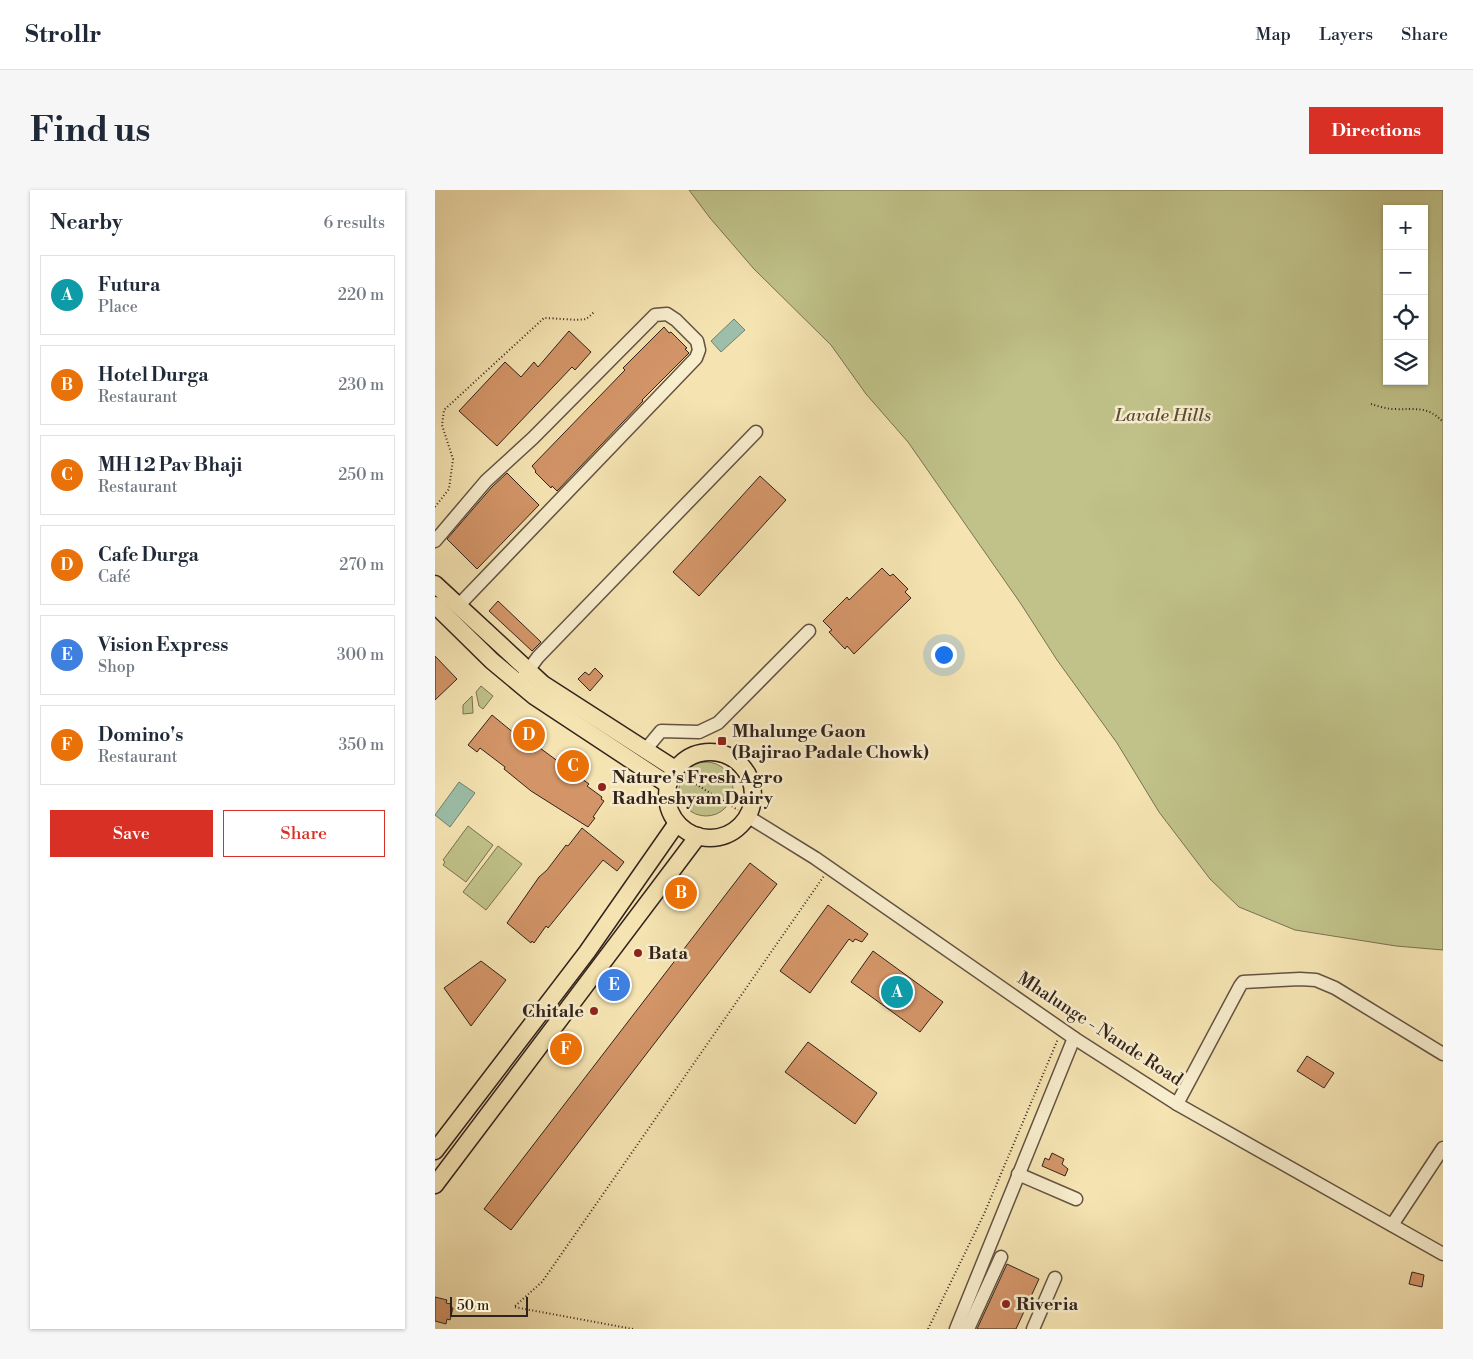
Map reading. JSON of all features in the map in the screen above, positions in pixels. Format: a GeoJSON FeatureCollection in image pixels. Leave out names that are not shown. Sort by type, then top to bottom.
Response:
{"type":"FeatureCollection","features":[{"type":"Feature","properties":{"kind":"main road"},"geometry":{"type":"LineString","coordinates":[[435,584],[543,684],[675,769]]}},
{"type":"Feature","properties":{"kind":"main road"},"geometry":{"type":"LineString","coordinates":[[435,606],[491,662],[534,696],[667,784]]}},
{"type":"Feature","properties":{"kind":"main road"},"geometry":{"type":"LineString","coordinates":[[713,752],[727,755],[739,763],[748,774],[752,788],[752,802],[747,816],[739,827],[726,835],[712,838],[698,836],[687,831],[677,823],[670,811],[667,784],[675,769],[685,759],[698,753],[713,752]]}},
{"type":"Feature","properties":{"kind":"main road"},"geometry":{"type":"LineString","coordinates":[[435,1151],[587,952],[677,823]]}},
{"type":"Feature","properties":{"kind":"main road"},"geometry":{"type":"LineString","coordinates":[[435,1185],[698,836]]}},
{"type":"Feature","properties":{"kind":"street"},"geometry":{"type":"LineString","coordinates":[[435,541],[486,481],[539,432],[655,315],[667,314],[676,320],[697,341],[699,350],[696,358],[459,606]]}},
{"type":"Feature","properties":{"kind":"street"},"geometry":{"type":"LineString","coordinates":[[518,683],[538,657],[756,432]]}},
{"type":"Feature","properties":{"kind":"street"},"geometry":{"type":"LineString","coordinates":[[646,749],[661,730],[699,732],[718,723],[809,631]]}},
{"type":"Feature","properties":{"kind":"street","name":"Mhalunge - Nande Road"},"geometry":{"type":"LineString","coordinates":[[747,816],[815,858],[1074,1038],[1177,1104],[1443,1254]]}},
{"type":"Feature","properties":{"kind":"street"},"geometry":{"type":"LineString","coordinates":[[1177,1104],[1243,982],[1316,980],[1335,988],[1443,1054]]}},
{"type":"Feature","properties":{"kind":"street"},"geometry":{"type":"LineString","coordinates":[[956,1329],[1074,1038]]}},
{"type":"Feature","properties":{"kind":"street"},"geometry":{"type":"LineString","coordinates":[[1392,1225],[1443,1148]]}},
{"type":"Feature","properties":{"kind":"street"},"geometry":{"type":"LineString","coordinates":[[1018,1174],[1076,1198]]}},
{"type":"Feature","properties":{"kind":"street"},"geometry":{"type":"LineString","coordinates":[[968,1329],[1001,1257]]}},
{"type":"Feature","properties":{"kind":"street"},"geometry":{"type":"LineString","coordinates":[[1033,1329],[1055,1278]]}},
{"type":"Feature","properties":{"kind":"street"},"geometry":{"type":"LineString","coordinates":[[971,1290],[983,1296]]}},
{"type":"Feature","properties":{"kind":"path"},"geometry":{"type":"LineString","coordinates":[[435,507],[449,489],[453,459],[442,425],[444,410],[544,318],[588,318],[595,311]]}},
{"type":"Feature","properties":{"kind":"path"},"geometry":{"type":"LineString","coordinates":[[1371,404],[1392,409],[1417,409],[1435,413],[1443,422]]}},
{"type":"Feature","properties":{"kind":"path"},"geometry":{"type":"LineString","coordinates":[[675,769],[682,776],[747,816]]}},
{"type":"Feature","properties":{"kind":"path"},"geometry":{"type":"LineString","coordinates":[[633,1329],[514,1306],[542,1282],[829,868]]}},
{"type":"Feature","properties":{"kind":"path"},"geometry":{"type":"LineString","coordinates":[[928,1329],[984,1214],[1062,1029]]}},
{"type":"Feature","properties":{"kind":"green space","name":"Lavale Hills"},"geometry":{"type":"Polygon","coordinates":[[[689,190],[1443,190],[1443,950],[1396,946],[1295,930],[1239,907],[1210,879],[1159,812],[1117,743],[1057,660],[1021,604],[908,442],[866,394],[831,345],[754,269],[710,218],[689,190]]]}},
{"type":"Feature","properties":{"kind":"green space"},"geometry":{"type":"Polygon","coordinates":[[[481,686],[493,696],[483,709],[479,706],[476,692],[481,686]]]}},
{"type":"Feature","properties":{"kind":"green space"},"geometry":{"type":"Polygon","coordinates":[[[472,696],[473,713],[463,714],[463,705],[472,696]]]}},
{"type":"Feature","properties":{"kind":"green space"},"geometry":{"type":"Polygon","coordinates":[[[706,762],[716,764],[725,770],[731,779],[733,789],[731,799],[725,808],[716,814],[706,816],[696,814],[687,808],[681,799],[679,789],[681,779],[687,770],[696,764],[706,762]]]}},
{"type":"Feature","properties":{"kind":"green space"},"geometry":{"type":"Polygon","coordinates":[[[468,826],[493,845],[466,882],[443,865],[445,862],[443,860],[468,826]]]}},
{"type":"Feature","properties":{"kind":"green space"},"geometry":{"type":"Polygon","coordinates":[[[498,846],[522,864],[486,910],[463,892],[498,846]]]}},
{"type":"Feature","properties":{"kind":"shaded area"},"geometry":{"type":"Polygon","coordinates":[[[734,319],[745,330],[721,352],[711,341],[734,319]]]}},
{"type":"Feature","properties":{"kind":"shaded area"},"geometry":{"type":"Polygon","coordinates":[[[459,782],[475,793],[450,827],[435,815],[459,782]]]}},
{"type":"Feature","properties":{"kind":"building"},"geometry":{"type":"Polygon","coordinates":[[[664,327],[687,348],[685,349],[689,353],[557,491],[552,486],[551,488],[535,472],[532,466],[664,327]]]}},
{"type":"Feature","properties":{"kind":"building"},"geometry":{"type":"Polygon","coordinates":[[[569,331],[591,352],[575,370],[572,367],[497,446],[459,411],[505,362],[521,377],[534,362],[538,367],[569,331]]]}},
{"type":"Feature","properties":{"kind":"building"},"geometry":{"type":"Polygon","coordinates":[[[507,473],[539,505],[477,569],[447,539],[492,487],[507,473]]]}},
{"type":"Feature","properties":{"kind":"building"},"geometry":{"type":"Polygon","coordinates":[[[760,476],[786,500],[699,596],[673,572],[760,476]]]}},
{"type":"Feature","properties":{"kind":"building"},"geometry":{"type":"Polygon","coordinates":[[[882,568],[890,576],[893,574],[908,589],[905,592],[911,598],[854,654],[847,646],[845,649],[829,632],[832,630],[823,621],[847,597],[849,600],[882,568]]]}},
{"type":"Feature","properties":{"kind":"building"},"geometry":{"type":"Polygon","coordinates":[[[498,601],[541,642],[532,651],[489,611],[498,601]]]}},
{"type":"Feature","properties":{"kind":"building"},"geometry":{"type":"Polygon","coordinates":[[[435,656],[457,679],[435,700],[435,656]]]}},
{"type":"Feature","properties":{"kind":"building"},"geometry":{"type":"Polygon","coordinates":[[[595,668],[603,676],[590,691],[578,679],[585,672],[589,675],[595,668]]]}},
{"type":"Feature","properties":{"kind":"building"},"geometry":{"type":"Polygon","coordinates":[[[492,715],[526,743],[529,740],[589,784],[587,786],[602,797],[601,799],[604,801],[588,827],[531,791],[504,769],[505,767],[480,748],[477,752],[468,745],[492,715]]]}},
{"type":"Feature","properties":{"kind":"building"},"geometry":{"type":"Polygon","coordinates":[[[582,828],[624,862],[617,871],[603,860],[548,928],[546,926],[534,943],[532,941],[531,943],[507,923],[539,877],[582,828]]]}},
{"type":"Feature","properties":{"kind":"building"},"geometry":{"type":"Polygon","coordinates":[[[750,863],[777,884],[511,1230],[484,1209],[750,863]]]}},
{"type":"Feature","properties":{"kind":"building"},"geometry":{"type":"Polygon","coordinates":[[[828,905],[868,934],[862,942],[855,939],[853,942],[849,939],[810,993],[780,971],[828,905]]]}},
{"type":"Feature","properties":{"kind":"building"},"geometry":{"type":"Polygon","coordinates":[[[873,951],[943,1002],[920,1032],[851,982],[873,951]]]}},
{"type":"Feature","properties":{"kind":"building"},"geometry":{"type":"Polygon","coordinates":[[[481,961],[506,980],[471,1026],[444,988],[481,961]]]}},
{"type":"Feature","properties":{"kind":"building"},"geometry":{"type":"Polygon","coordinates":[[[808,1042],[877,1093],[855,1124],[785,1072],[808,1042]]]}},
{"type":"Feature","properties":{"kind":"building"},"geometry":{"type":"Polygon","coordinates":[[[1307,1056],[1334,1073],[1324,1088],[1297,1071],[1307,1056]]]}},
{"type":"Feature","properties":{"kind":"building"},"geometry":{"type":"Polygon","coordinates":[[[1052,1153],[1064,1159],[1062,1164],[1068,1169],[1065,1176],[1042,1166],[1045,1158],[1049,1160],[1052,1153]]]}},
{"type":"Feature","properties":{"kind":"building","name":"Riveria"},"geometry":{"type":"Polygon","coordinates":[[[1007,1264],[1039,1279],[1016,1329],[977,1329],[1007,1264]]]}},
{"type":"Feature","properties":{"kind":"building"},"geometry":{"type":"Polygon","coordinates":[[[1412,1272],[1424,1275],[1422,1287],[1409,1284],[1412,1272]]]}},
{"type":"Feature","properties":{"kind":"building"},"geometry":{"type":"Polygon","coordinates":[[[435,1297],[447,1300],[446,1303],[451,1304],[450,1307],[453,1308],[450,1320],[447,1319],[446,1324],[435,1321],[435,1297]]]}},
{"type":"Feature","properties":{"kind":"place","name":"Cafe Durga"},"geometry":{"type":"Point","coordinates":[529,735]}},
{"type":"Feature","properties":{"kind":"place","name":"Mhalunge Gaon (Bajirao Padale Chowk)"},"geometry":{"type":"Point","coordinates":[722,741]}},
{"type":"Feature","properties":{"kind":"place","name":"MH 12 Pav Bhaji"},"geometry":{"type":"Point","coordinates":[573,766]}},
{"type":"Feature","properties":{"kind":"place","name":"Nature's Fresh Agro Radheshyam Dairy"},"geometry":{"type":"Point","coordinates":[602,787]}},
{"type":"Feature","properties":{"kind":"place","name":"Hotel Durga"},"geometry":{"type":"Point","coordinates":[681,893]}},
{"type":"Feature","properties":{"kind":"place","name":"Bata"},"geometry":{"type":"Point","coordinates":[638,953]}},
{"type":"Feature","properties":{"kind":"place","name":"Vision Express"},"geometry":{"type":"Point","coordinates":[614,985]}},
{"type":"Feature","properties":{"kind":"place","name":"Futura"},"geometry":{"type":"Point","coordinates":[897,992]}},
{"type":"Feature","properties":{"kind":"place","name":"Chitale"},"geometry":{"type":"Point","coordinates":[594,1011]}},
{"type":"Feature","properties":{"kind":"place","name":"Domino's"},"geometry":{"type":"Point","coordinates":[566,1049]}},
{"type":"Feature","properties":{"kind":"place","name":"Riveria"},"geometry":{"type":"Point","coordinates":[1006,1304]}}]}
